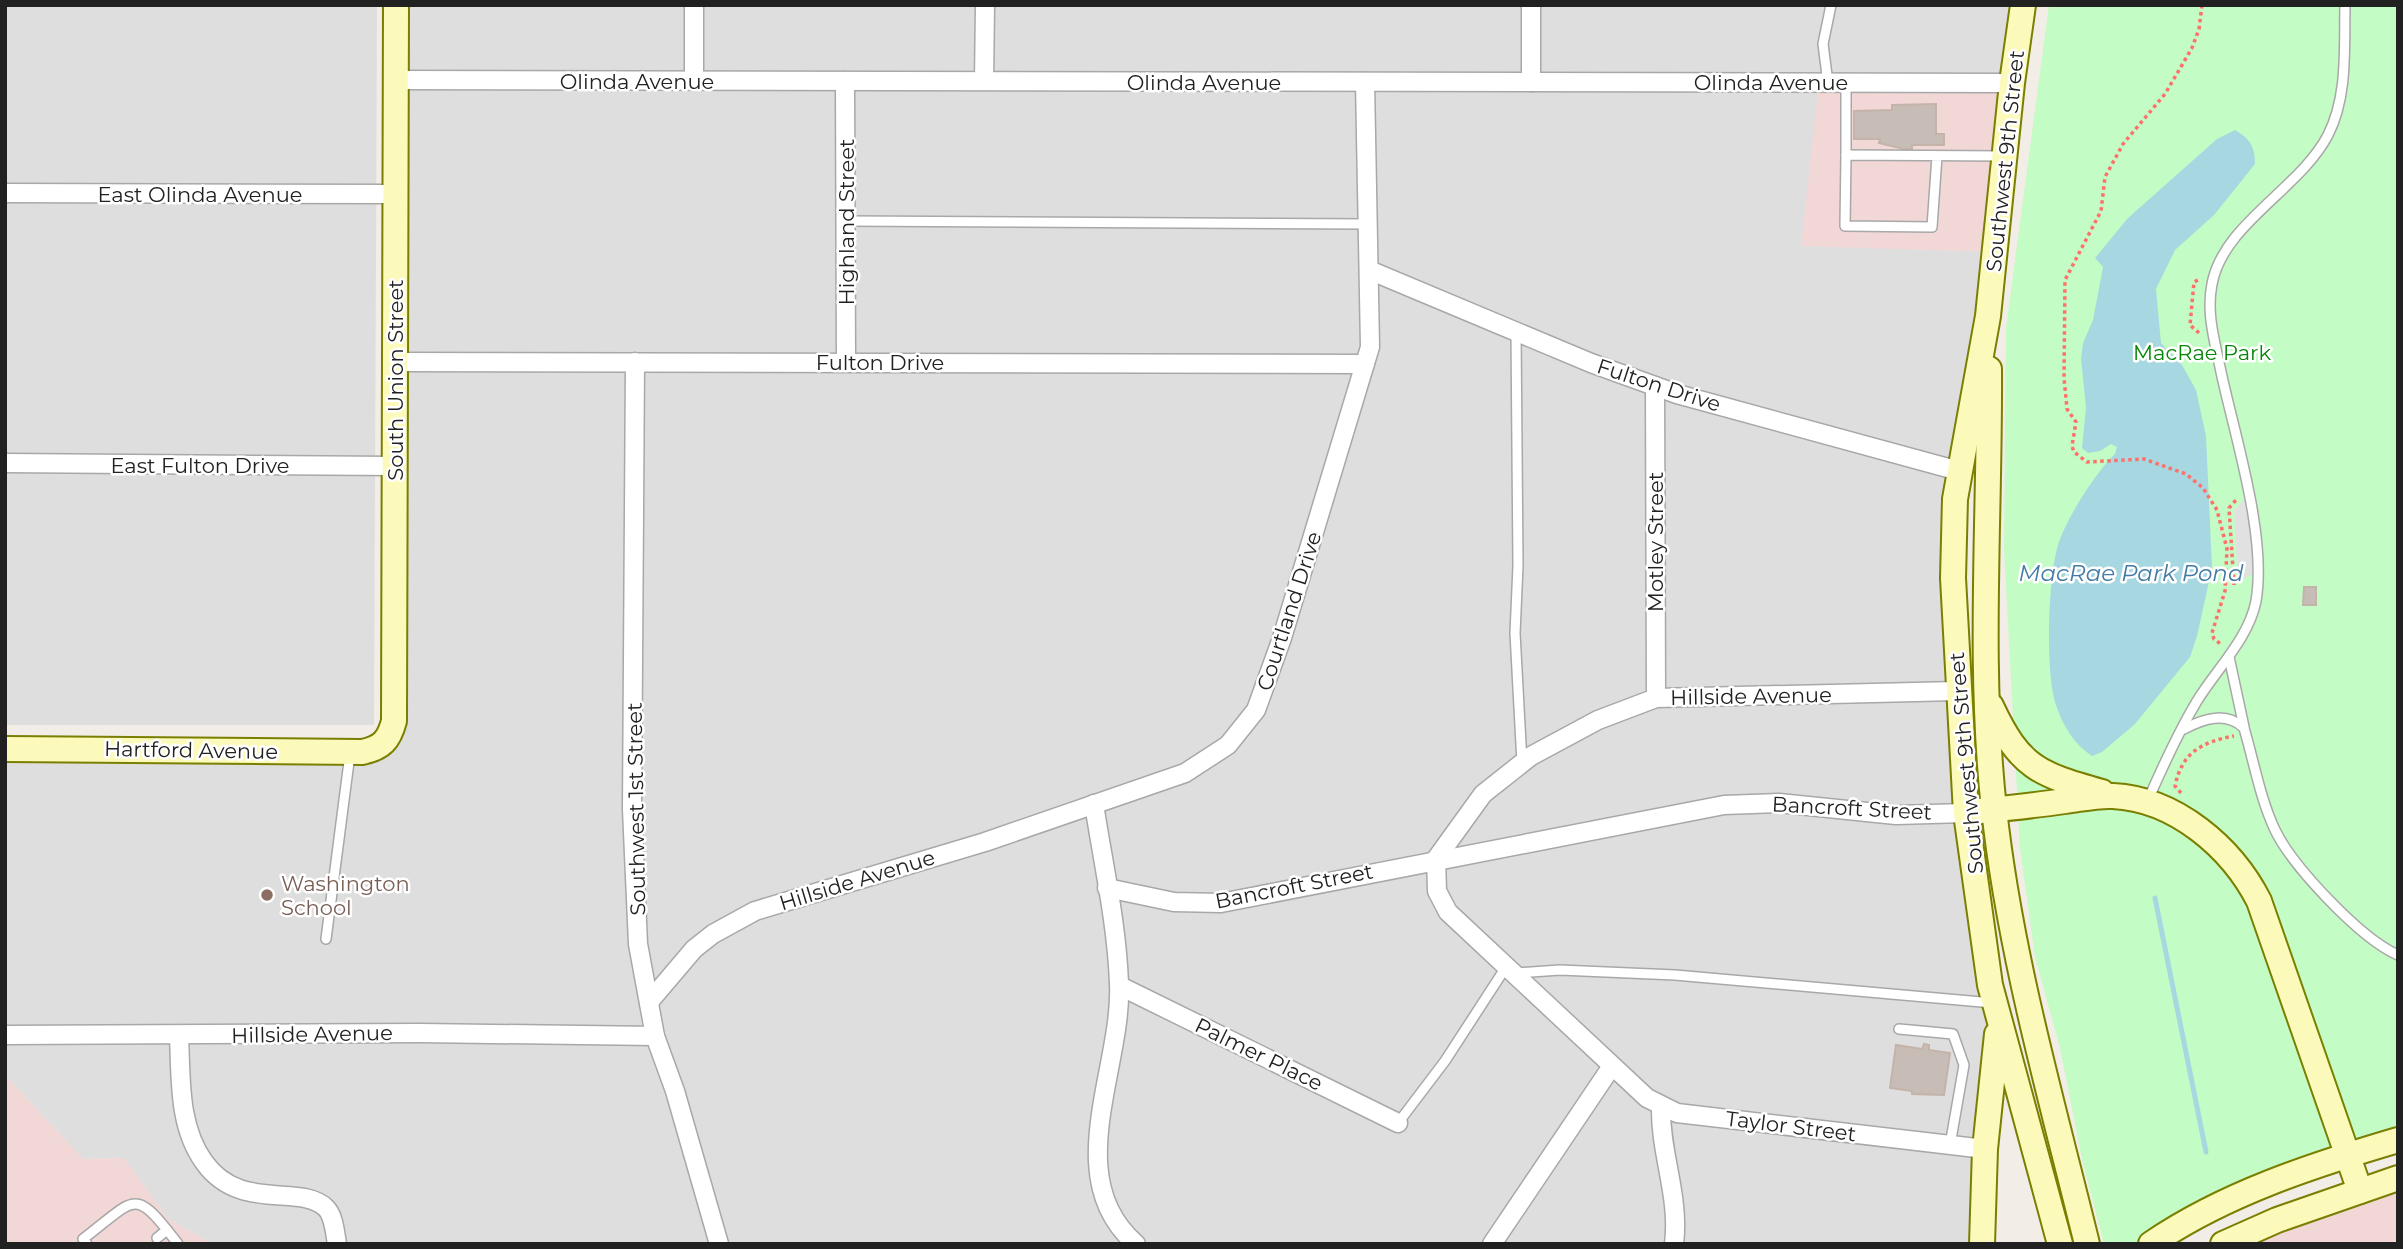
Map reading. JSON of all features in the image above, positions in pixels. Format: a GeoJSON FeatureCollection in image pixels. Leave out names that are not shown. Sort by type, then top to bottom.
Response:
{"type":"FeatureCollection","features":[{"type":"Feature","properties":{"kind":"main road","name":"South Union Street"},"geometry":{"type":"LineString","coordinates":[[377,748],[390,737],[394,721],[396,5]]}},
{"type":"Feature","properties":{"kind":"main road","name":"Southwest 9th Street"},"geometry":{"type":"LineString","coordinates":[[2023,5],[2004,156],[1989,316],[1985,650],[1994,810],[2008,900],[2030,1009],[2085,1237]]}},
{"type":"Feature","properties":{"kind":"main road","name":"Southwest 9th Street"},"geometry":{"type":"LineString","coordinates":[[1989,316],[1955,499],[1953,578],[1957,691],[1966,813],[1996,1008],[2060,1244]]}},
{"type":"Feature","properties":{"kind":"main road"},"geometry":{"type":"LineString","coordinates":[[1985,650],[1987,698],[2008,742],[2029,763],[2055,779],[2113,796]]}},
{"type":"Feature","properties":{"kind":"main road","name":"Hartford Avenue"},"geometry":{"type":"LineString","coordinates":[[5,749],[350,752],[377,748]]}},
{"type":"Feature","properties":{"kind":"main road","name":"Bancroft Street"},"geometry":{"type":"LineString","coordinates":[[1966,813],[2113,796],[2167,810],[2199,829],[2233,860],[2259,901],[2360,1191]]}},
{"type":"Feature","properties":{"kind":"main road"},"geometry":{"type":"LineString","coordinates":[[1982,1244],[1985,1149],[1996,1056],[1996,1008]]}},
{"type":"Feature","properties":{"kind":"main road"},"geometry":{"type":"LineString","coordinates":[[2151,1244],[2228,1200],[2347,1155],[2398,1140]]}},
{"type":"Feature","properties":{"kind":"main road"},"geometry":{"type":"LineString","coordinates":[[2223,1244],[2277,1220],[2398,1178]]}},
{"type":"Feature","properties":{"kind":"street"},"geometry":{"type":"LineString","coordinates":[[694,5],[694,81]]}},
{"type":"Feature","properties":{"kind":"street"},"geometry":{"type":"LineString","coordinates":[[984,81],[985,5]]}},
{"type":"Feature","properties":{"kind":"street"},"geometry":{"type":"LineString","coordinates":[[1531,5],[1531,82]]}},
{"type":"Feature","properties":{"kind":"street","name":"Olinda Avenue"},"geometry":{"type":"LineString","coordinates":[[396,80],[2012,83]]}},
{"type":"Feature","properties":{"kind":"street","name":"Highland Street"},"geometry":{"type":"LineString","coordinates":[[845,81],[846,362]]}},
{"type":"Feature","properties":{"kind":"street","name":"Courtland Drive"},"geometry":{"type":"LineString","coordinates":[[1094,804],[1205,763],[1228,745],[1256,710],[1282,638],[1370,348],[1365,82]]}},
{"type":"Feature","properties":{"kind":"street","name":"East Olinda Avenue"},"geometry":{"type":"LineString","coordinates":[[5,193],[395,194]]}},
{"type":"Feature","properties":{"kind":"street","name":"Fulton Drive"},"geometry":{"type":"LineString","coordinates":[[1368,270],[1655,386],[1959,471]]}},
{"type":"Feature","properties":{"kind":"street","name":"Fulton Drive"},"geometry":{"type":"LineString","coordinates":[[395,362],[1365,364]]}},
{"type":"Feature","properties":{"kind":"street","name":"Southwest 1st Street"},"geometry":{"type":"LineString","coordinates":[[635,362],[632,809],[638,944],[655,1036],[675,1091],[719,1244]]}},
{"type":"Feature","properties":{"kind":"street","name":"Motley Street"},"geometry":{"type":"LineString","coordinates":[[1655,386],[1656,698]]}},
{"type":"Feature","properties":{"kind":"street","name":"East Fulton Drive"},"geometry":{"type":"LineString","coordinates":[[5,463],[395,466]]}},
{"type":"Feature","properties":{"kind":"street","name":"Hillside Avenue"},"geometry":{"type":"LineString","coordinates":[[1436,859],[1483,794],[1522,762],[1563,736],[1656,698],[1957,691]]}},
{"type":"Feature","properties":{"kind":"street","name":"Bancroft Street"},"geometry":{"type":"LineString","coordinates":[[1107,888],[1174,902],[1221,903],[1724,805],[1779,803],[1896,815],[1966,813]]}},
{"type":"Feature","properties":{"kind":"street"},"geometry":{"type":"LineString","coordinates":[[1094,804],[1120,986],[1117,1025],[1101,1105],[1099,1170],[1107,1205],[1126,1235],[1136,1244]]}},
{"type":"Feature","properties":{"kind":"street","name":"Hillside Avenue"},"geometry":{"type":"LineString","coordinates":[[649,1002],[694,949],[713,934],[755,911],[985,842],[1094,804]]}},
{"type":"Feature","properties":{"kind":"street","name":"Taylor Street"},"geometry":{"type":"LineString","coordinates":[[1436,859],[1437,891],[1448,912],[1612,1066],[1661,1107],[1677,1113],[1985,1149]]}},
{"type":"Feature","properties":{"kind":"street","name":"Palmer Place"},"geometry":{"type":"LineString","coordinates":[[1120,986],[1398,1123]]}},
{"type":"Feature","properties":{"kind":"street","name":"Hillside Avenue"},"geometry":{"type":"LineString","coordinates":[[5,1035],[420,1033],[655,1036]]}},
{"type":"Feature","properties":{"kind":"street"},"geometry":{"type":"LineString","coordinates":[[179,1036],[181,1102],[191,1139],[204,1162],[221,1180],[239,1190],[311,1200],[326,1208],[332,1218],[337,1244]]}},
{"type":"Feature","properties":{"kind":"street"},"geometry":{"type":"LineString","coordinates":[[1492,1244],[1612,1066]]}},
{"type":"Feature","properties":{"kind":"street"},"geometry":{"type":"LineString","coordinates":[[1661,1107],[1661,1128],[1676,1202],[1674,1244]]}},
{"type":"Feature","properties":{"kind":"lane"},"geometry":{"type":"LineString","coordinates":[[1828,83],[1823,44],[1831,5]]}},
{"type":"Feature","properties":{"kind":"lane"},"geometry":{"type":"LineString","coordinates":[[2146,804],[2195,704],[2230,654],[2254,608],[2256,571],[2246,476],[2209,314],[2212,283],[2228,248],[2300,175],[2329,132],[2339,107],[2346,5]]}},
{"type":"Feature","properties":{"kind":"lane"},"geometry":{"type":"LineString","coordinates":[[1846,83],[1845,226],[1932,226],[1937,156]]}},
{"type":"Feature","properties":{"kind":"lane"},"geometry":{"type":"LineString","coordinates":[[1846,155],[2004,156]]}},
{"type":"Feature","properties":{"kind":"lane"},"geometry":{"type":"LineString","coordinates":[[846,221],[1368,224]]}},
{"type":"Feature","properties":{"kind":"lane"},"geometry":{"type":"LineString","coordinates":[[1516,332],[1518,566],[1515,633],[1522,762]]}},
{"type":"Feature","properties":{"kind":"lane"},"geometry":{"type":"LineString","coordinates":[[2230,654],[2244,728],[2277,833],[2296,861],[2359,930],[2381,947],[2398,955]]}},
{"type":"Feature","properties":{"kind":"lane"},"geometry":{"type":"LineString","coordinates":[[2184,729],[2214,718],[2237,721],[2244,728]]}},
{"type":"Feature","properties":{"kind":"lane"},"geometry":{"type":"LineString","coordinates":[[326,939],[350,752]]}},
{"type":"Feature","properties":{"kind":"lane"},"geometry":{"type":"LineString","coordinates":[[1398,1123],[1510,970],[1675,975],[1996,1008]]}},
{"type":"Feature","properties":{"kind":"lane"},"geometry":{"type":"LineString","coordinates":[[1899,1029],[1953,1034],[1964,1065],[1950,1145]]}},
{"type":"Feature","properties":{"kind":"lane"},"geometry":{"type":"LineString","coordinates":[[87,1244],[83,1239],[127,1205],[137,1202],[149,1207],[178,1244]]}},
{"type":"Feature","properties":{"kind":"lane"},"geometry":{"type":"LineString","coordinates":[[157,1238],[167,1230]]}},
{"type":"Feature","properties":{"kind":"path"},"geometry":{"type":"LineString","coordinates":[[2202,5],[2199,29],[2192,48],[2165,94],[2117,155],[2105,177],[2101,211],[2065,280],[2064,378],[2067,409],[2076,422],[2074,452],[2087,462],[2144,459],[2186,474],[2203,488],[2217,510],[2229,549],[2234,585]]}},
{"type":"Feature","properties":{"kind":"path"},"geometry":{"type":"LineString","coordinates":[[2202,343],[2200,334],[2190,325],[2190,307],[2194,282],[2206,275]]}},
{"type":"Feature","properties":{"kind":"path"},"geometry":{"type":"LineString","coordinates":[[2230,654],[2214,639],[2212,633],[2225,591],[2229,508],[2240,494]]}},
{"type":"Feature","properties":{"kind":"shaded area"},"geometry":{"type":"Polygon","coordinates":[[[5,5],[377,5],[374,725],[5,725],[5,5]]]}},
{"type":"Feature","properties":{"kind":"shaded area"},"geometry":{"type":"Polygon","coordinates":[[[396,5],[2023,5],[2012,83],[1801,245],[1995,252],[1955,499],[1990,985],[1982,1244],[212,1244],[167,1218],[124,1158],[83,1159],[5,1075],[5,749],[362,752],[390,737],[396,5]]]}},
{"type":"Feature","properties":{"kind":"shaded area"},"geometry":{"type":"Polygon","coordinates":[[[1819,83],[2012,83],[1995,252],[1801,246],[1819,83]]]}},
{"type":"Feature","properties":{"kind":"shaded area"},"geometry":{"type":"Polygon","coordinates":[[[2249,495],[2256,571],[2238,583],[2234,510],[2249,495]]]}},
{"type":"Feature","properties":{"kind":"shaded area"},"geometry":{"type":"Polygon","coordinates":[[[5,1075],[83,1159],[124,1158],[167,1218],[212,1244],[5,1244],[5,1075]]]}},
{"type":"Feature","properties":{"kind":"shaded area"},"geometry":{"type":"Polygon","coordinates":[[[2398,1190],[2398,1244],[2251,1244],[2279,1231],[2398,1190]]]}},
{"type":"Feature","properties":{"kind":"green space","name":"MacRae Park"},"geometry":{"type":"Polygon","coordinates":[[[2049,5],[2398,5],[2398,1129],[2160,1228],[2133,1244],[2104,1244],[2082,1159],[2060,1048],[2035,957],[2020,848],[2004,549],[2006,328],[2049,5]]]}},
{"type":"Feature","properties":{"kind":"water","name":"MacRae Park Pond"},"geometry":{"type":"Polygon","coordinates":[[[2235,130],[2251,144],[2255,164],[2214,215],[2175,250],[2156,289],[2161,343],[2182,365],[2196,390],[2206,436],[2212,568],[2197,636],[2190,657],[2135,724],[2102,752],[2092,756],[2070,734],[2056,705],[2050,671],[2049,625],[2052,579],[2062,534],[2082,496],[2115,454],[2117,447],[2111,444],[2100,451],[2088,453],[2082,448],[2086,407],[2081,359],[2083,343],[2093,320],[2103,267],[2095,258],[2128,218],[2217,139],[2235,130]]]}},
{"type":"Feature","properties":{"kind":"building"},"geometry":{"type":"Polygon","coordinates":[[[1936,104],[1936,134],[1944,134],[1944,145],[1912,145],[1912,149],[1904,149],[1879,143],[1880,139],[1854,139],[1854,111],[1892,110],[1892,105],[1936,104]]]}},
{"type":"Feature","properties":{"kind":"building"},"geometry":{"type":"Polygon","coordinates":[[[2304,587],[2316,587],[2316,605],[2303,605],[2304,587]]]}},
{"type":"Feature","properties":{"kind":"building"},"geometry":{"type":"Polygon","coordinates":[[[1924,1044],[1929,1045],[1929,1050],[1950,1053],[1944,1095],[1912,1094],[1912,1091],[1890,1088],[1896,1045],[1922,1049],[1924,1044]]]}},
{"type":"Feature","properties":{"kind":"waterway"},"geometry":{"type":"LineString","coordinates":[[2155,898],[2206,1152]]}},
{"type":"Feature","properties":{"kind":"place","name":"Washington School"},"geometry":{"type":"Point","coordinates":[267,895]}}]}
